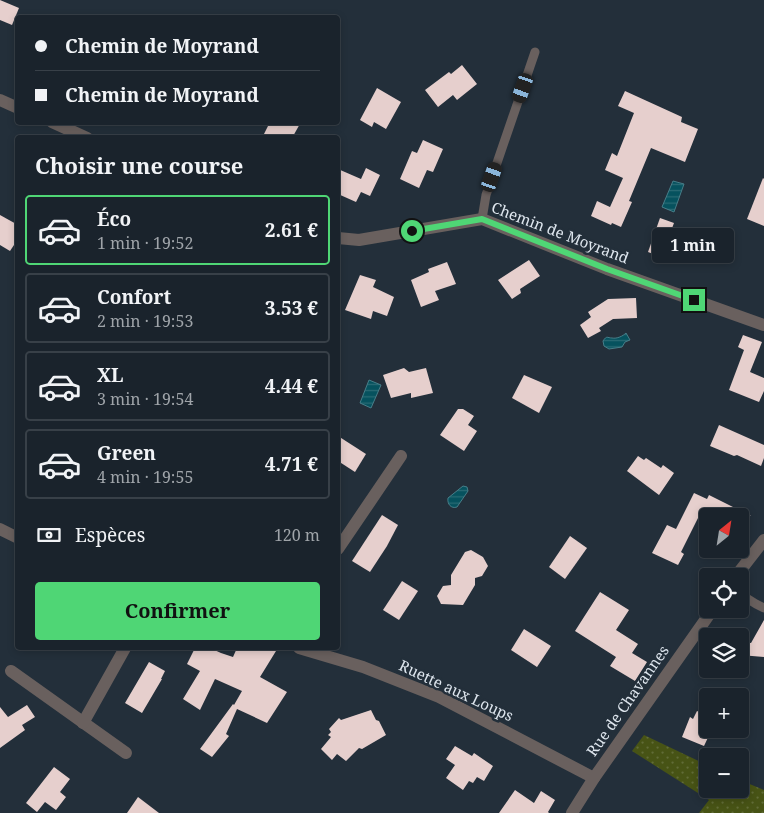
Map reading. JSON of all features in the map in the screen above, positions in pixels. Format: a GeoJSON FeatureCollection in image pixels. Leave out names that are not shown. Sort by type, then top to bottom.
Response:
{"type":"FeatureCollection","features":[{"type":"Feature","properties":{"kind":"street"},"geometry":{"type":"LineString","coordinates":[[0,100],[15,107]]}},
{"type":"Feature","properties":{"kind":"street"},"geometry":{"type":"LineString","coordinates":[[59,125],[80,135]]}},
{"type":"Feature","properties":{"kind":"street","name":"Chemin de Moyrand"},"geometry":{"type":"LineString","coordinates":[[340,238],[359,240],[482,219],[607,269],[764,325]]}},
{"type":"Feature","properties":{"kind":"street"},"geometry":{"type":"LineString","coordinates":[[340,546],[401,456]]}},
{"type":"Feature","properties":{"kind":"street"},"geometry":{"type":"LineString","coordinates":[[0,529],[15,536]]}},
{"type":"Feature","properties":{"kind":"street"},"geometry":{"type":"LineString","coordinates":[[742,568],[764,540]]}},
{"type":"Feature","properties":{"kind":"street","name":"Rue de Chavannes"},"geometry":{"type":"LineString","coordinates":[[572,813],[594,778],[707,618]]}},
{"type":"Feature","properties":{"kind":"street"},"geometry":{"type":"LineString","coordinates":[[83,723],[124,650]]}},
{"type":"Feature","properties":{"kind":"street","name":"Ruette aux Loups"},"geometry":{"type":"LineString","coordinates":[[306,650],[363,667],[439,697],[594,778]]}},
{"type":"Feature","properties":{"kind":"street"},"geometry":{"type":"LineString","coordinates":[[11,671],[126,753]]}},
{"type":"Feature","properties":{"kind":"lane"},"geometry":{"type":"LineString","coordinates":[[482,219],[486,195],[535,52]]}},
{"type":"Feature","properties":{"kind":"lane"},"geometry":{"type":"LineString","coordinates":[[749,600],[764,608]]}},
{"type":"Feature","properties":{"kind":"green space"},"geometry":{"type":"Polygon","coordinates":[[[644,735],[699,761],[699,794],[632,751],[644,735]]]}},
{"type":"Feature","properties":{"kind":"green space"},"geometry":{"type":"Polygon","coordinates":[[[749,784],[764,790],[764,813],[699,813],[709,800],[706,798],[749,798],[749,784]]]}},
{"type":"Feature","properties":{"kind":"water"},"geometry":{"type":"Polygon","coordinates":[[[673,181],[684,184],[674,212],[662,207],[673,181]]]}},
{"type":"Feature","properties":{"kind":"water"},"geometry":{"type":"Polygon","coordinates":[[[626,333],[630,340],[625,342],[622,347],[609,349],[604,346],[603,341],[606,337],[618,338],[626,333]]]}},
{"type":"Feature","properties":{"kind":"water"},"geometry":{"type":"Polygon","coordinates":[[[369,380],[381,385],[371,408],[360,403],[369,380]]]}},
{"type":"Feature","properties":{"kind":"water"},"geometry":{"type":"Polygon","coordinates":[[[463,486],[467,487],[468,491],[457,507],[451,507],[448,498],[463,486]]]}},
{"type":"Feature","properties":{"kind":"building"},"geometry":{"type":"Polygon","coordinates":[[[0,0],[19,8],[12,25],[0,20],[0,0]]]}},
{"type":"Feature","properties":{"kind":"building"},"geometry":{"type":"Polygon","coordinates":[[[462,65],[477,84],[457,100],[453,95],[438,107],[425,90],[462,65]]]}},
{"type":"Feature","properties":{"kind":"building"},"geometry":{"type":"Polygon","coordinates":[[[377,88],[401,102],[386,129],[374,122],[372,127],[360,120],[377,88]]]}},
{"type":"Feature","properties":{"kind":"building"},"geometry":{"type":"Polygon","coordinates":[[[625,91],[682,117],[681,122],[698,129],[685,162],[651,148],[629,201],[632,202],[621,227],[612,223],[611,225],[591,216],[597,201],[610,207],[623,178],[605,170],[612,153],[617,156],[634,113],[618,106],[625,91]]]}},
{"type":"Feature","properties":{"kind":"building"},"geometry":{"type":"Polygon","coordinates":[[[268,125],[299,125],[294,135],[264,135],[268,125]]]}},
{"type":"Feature","properties":{"kind":"building"},"geometry":{"type":"Polygon","coordinates":[[[423,140],[443,149],[433,172],[427,170],[419,188],[400,179],[412,151],[417,153],[423,140]]]}},
{"type":"Feature","properties":{"kind":"building"},"geometry":{"type":"Polygon","coordinates":[[[366,168],[380,175],[370,196],[361,192],[356,202],[340,195],[340,170],[361,179],[366,168]]]}},
{"type":"Feature","properties":{"kind":"building"},"geometry":{"type":"Polygon","coordinates":[[[764,179],[764,226],[747,219],[764,179]]]}},
{"type":"Feature","properties":{"kind":"building"},"geometry":{"type":"Polygon","coordinates":[[[0,215],[15,223],[15,244],[10,251],[0,245],[0,215]]]}},
{"type":"Feature","properties":{"kind":"building"},"geometry":{"type":"Polygon","coordinates":[[[660,218],[674,223],[661,257],[648,252],[660,218]]]}},
{"type":"Feature","properties":{"kind":"building"},"geometry":{"type":"Polygon","coordinates":[[[529,260],[540,276],[520,289],[521,293],[512,299],[498,280],[529,260]]]}},
{"type":"Feature","properties":{"kind":"building"},"geometry":{"type":"Polygon","coordinates":[[[447,262],[456,284],[435,291],[439,300],[421,307],[411,280],[429,272],[428,269],[447,262]]]}},
{"type":"Feature","properties":{"kind":"building"},"geometry":{"type":"Polygon","coordinates":[[[360,275],[376,280],[373,287],[394,297],[387,316],[373,311],[371,319],[345,310],[360,275]]]}},
{"type":"Feature","properties":{"kind":"building"},"geometry":{"type":"Polygon","coordinates":[[[636,298],[637,318],[613,319],[599,328],[601,331],[588,338],[580,325],[591,317],[588,312],[608,299],[636,298]]]}},
{"type":"Feature","properties":{"kind":"building"},"geometry":{"type":"Polygon","coordinates":[[[743,335],[762,342],[750,372],[764,378],[764,391],[759,402],[729,390],[744,350],[738,347],[743,335]]]}},
{"type":"Feature","properties":{"kind":"building"},"geometry":{"type":"Polygon","coordinates":[[[404,368],[409,372],[426,368],[433,393],[411,398],[411,393],[391,398],[383,375],[404,368]]]}},
{"type":"Feature","properties":{"kind":"building"},"geometry":{"type":"Polygon","coordinates":[[[524,375],[552,387],[539,413],[512,398],[524,375]]]}},
{"type":"Feature","properties":{"kind":"building"},"geometry":{"type":"Polygon","coordinates":[[[458,409],[463,409],[474,416],[468,425],[477,431],[464,451],[440,435],[458,409]]]}},
{"type":"Feature","properties":{"kind":"building"},"geometry":{"type":"Polygon","coordinates":[[[719,425],[764,445],[764,458],[761,466],[710,446],[719,425]]]}},
{"type":"Feature","properties":{"kind":"building"},"geometry":{"type":"Polygon","coordinates":[[[340,437],[366,454],[355,472],[340,462],[340,437]]]}},
{"type":"Feature","properties":{"kind":"building"},"geometry":{"type":"Polygon","coordinates":[[[638,456],[644,460],[646,458],[661,468],[663,465],[674,473],[659,495],[627,471],[638,456]]]}},
{"type":"Feature","properties":{"kind":"building"},"geometry":{"type":"Polygon","coordinates":[[[694,493],[707,499],[709,495],[735,508],[699,508],[699,516],[681,552],[684,554],[678,565],[652,553],[667,525],[676,529],[694,493]]]}},
{"type":"Feature","properties":{"kind":"building"},"geometry":{"type":"Polygon","coordinates":[[[382,515],[398,525],[370,572],[352,561],[382,515]]]}},
{"type":"Feature","properties":{"kind":"building"},"geometry":{"type":"Polygon","coordinates":[[[570,536],[587,548],[565,579],[549,567],[570,536]]]}},
{"type":"Feature","properties":{"kind":"building"},"geometry":{"type":"Polygon","coordinates":[[[471,550],[483,557],[488,566],[482,576],[475,578],[475,585],[463,605],[441,604],[437,596],[443,586],[451,585],[451,575],[465,552],[471,550]]]}},
{"type":"Feature","properties":{"kind":"building"},"geometry":{"type":"Polygon","coordinates":[[[402,581],[418,591],[399,620],[383,610],[402,581]]]}},
{"type":"Feature","properties":{"kind":"building"},"geometry":{"type":"Polygon","coordinates":[[[600,592],[629,610],[616,630],[638,644],[632,653],[647,662],[635,681],[610,666],[616,657],[575,631],[600,592]]]}},
{"type":"Feature","properties":{"kind":"building"},"geometry":{"type":"Polygon","coordinates":[[[764,620],[764,657],[749,656],[749,643],[751,643],[764,620]]]}},
{"type":"Feature","properties":{"kind":"building"},"geometry":{"type":"Polygon","coordinates":[[[524,629],[551,646],[537,667],[511,650],[524,629]]]}},
{"type":"Feature","properties":{"kind":"building"},"geometry":{"type":"Polygon","coordinates":[[[194,650],[214,650],[233,657],[236,650],[276,651],[260,677],[287,692],[267,723],[237,709],[226,734],[229,736],[212,757],[200,749],[234,705],[242,691],[215,679],[200,710],[183,699],[200,671],[187,664],[194,650]]]}},
{"type":"Feature","properties":{"kind":"building"},"geometry":{"type":"Polygon","coordinates":[[[149,662],[165,671],[142,713],[125,703],[149,662]]]}},
{"type":"Feature","properties":{"kind":"building"},"geometry":{"type":"Polygon","coordinates":[[[27,705],[35,717],[22,725],[25,730],[0,748],[0,707],[8,717],[27,705]]]}},
{"type":"Feature","properties":{"kind":"building"},"geometry":{"type":"Polygon","coordinates":[[[371,710],[386,735],[362,749],[359,748],[346,761],[337,754],[332,760],[321,749],[331,737],[328,735],[331,732],[329,729],[339,718],[341,720],[371,710]]]}},
{"type":"Feature","properties":{"kind":"building"},"geometry":{"type":"Polygon","coordinates":[[[697,711],[699,712],[699,738],[708,738],[704,746],[682,737],[690,717],[693,719],[697,711]]]}},
{"type":"Feature","properties":{"kind":"building"},"geometry":{"type":"Polygon","coordinates":[[[455,746],[472,756],[474,753],[493,766],[484,781],[477,777],[473,783],[469,781],[463,790],[446,778],[455,765],[446,759],[455,746]]]}},
{"type":"Feature","properties":{"kind":"building"},"geometry":{"type":"Polygon","coordinates":[[[54,767],[70,779],[60,792],[66,797],[56,810],[45,802],[37,812],[26,803],[54,767]]]}},
{"type":"Feature","properties":{"kind":"building"},"geometry":{"type":"Polygon","coordinates":[[[515,790],[534,803],[541,791],[555,800],[549,813],[499,813],[515,790]]]}},
{"type":"Feature","properties":{"kind":"building"},"geometry":{"type":"Polygon","coordinates":[[[138,797],[159,813],[127,813],[138,797]]]}},
{"type":"Feature","properties":{"kind":"route"},"geometry":{"type":"LineString","coordinates":[[412,231],[482,219],[607,269],[694,300]]}}]}
